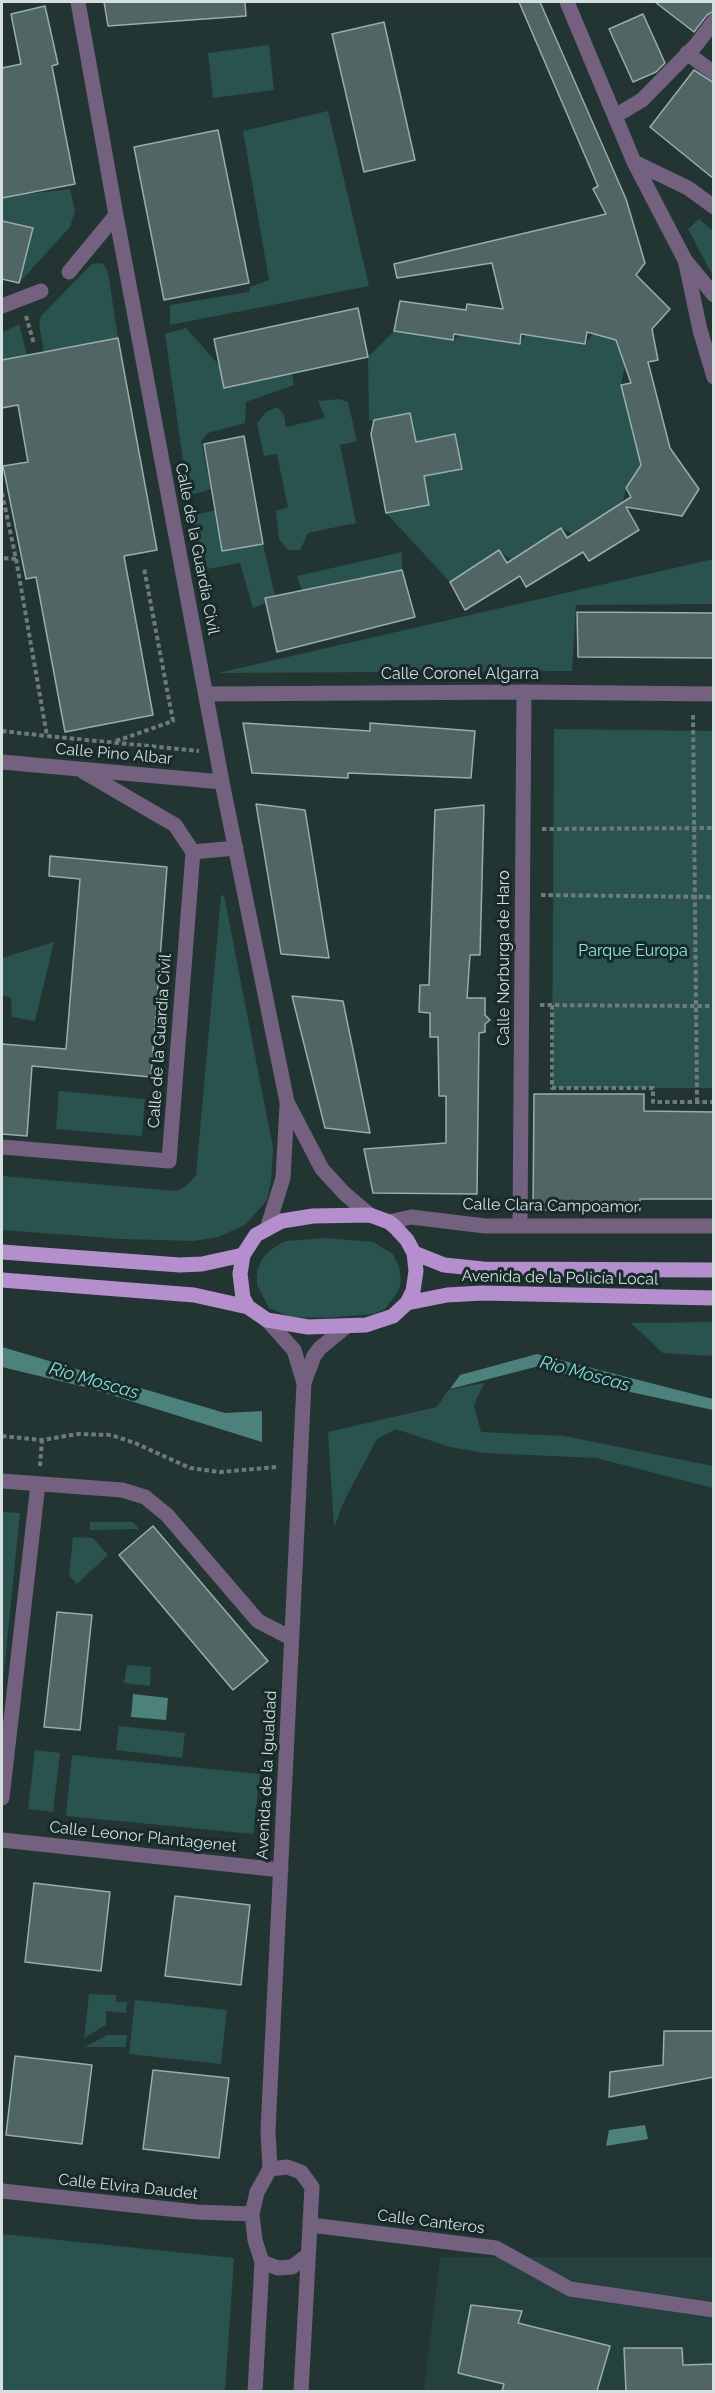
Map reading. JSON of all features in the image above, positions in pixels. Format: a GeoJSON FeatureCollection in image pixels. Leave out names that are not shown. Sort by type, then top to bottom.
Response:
{"type":"FeatureCollection","features":[{"type":"Feature","properties":{"kind":"main road"},"geometry":{"type":"LineString","coordinates":[[2,1280],[194,1295],[248,1307],[267,1320],[308,1327],[347,1326],[380,1321],[393,1316],[407,1304],[415,1279],[414,1253],[402,1233],[389,1222],[370,1215],[313,1216],[282,1221],[268,1226],[256,1235],[243,1255],[240,1287],[248,1307]]}},
{"type":"Feature","properties":{"kind":"main road"},"geometry":{"type":"LineString","coordinates":[[2,1252],[180,1265],[202,1264],[243,1255]]}},
{"type":"Feature","properties":{"kind":"main road","name":"Avenida de la Policía Local"},"geometry":{"type":"LineString","coordinates":[[414,1253],[444,1265],[483,1269],[714,1270]]}},
{"type":"Feature","properties":{"kind":"main road","name":"Avenida de la Policía Local"},"geometry":{"type":"LineString","coordinates":[[407,1304],[447,1295],[473,1293],[714,1298]]}},
{"type":"Feature","properties":{"kind":"street","name":"Calle de la Guardia Civil"},"geometry":{"type":"LineString","coordinates":[[78,2],[222,782],[287,1102],[283,1178],[268,1226]]}},
{"type":"Feature","properties":{"kind":"street"},"geometry":{"type":"LineString","coordinates":[[567,2],[634,162],[685,260],[714,296]]}},
{"type":"Feature","properties":{"kind":"street"},"geometry":{"type":"LineString","coordinates":[[615,116],[642,100],[696,45],[714,21]]}},
{"type":"Feature","properties":{"kind":"street"},"geometry":{"type":"LineString","coordinates":[[687,53],[714,73]]}},
{"type":"Feature","properties":{"kind":"street"},"geometry":{"type":"LineString","coordinates":[[634,162],[688,188],[714,207]]}},
{"type":"Feature","properties":{"kind":"street"},"geometry":{"type":"LineString","coordinates":[[69,272],[116,215]]}},
{"type":"Feature","properties":{"kind":"street"},"geometry":{"type":"LineString","coordinates":[[685,260],[700,330],[714,377]]}},
{"type":"Feature","properties":{"kind":"street"},"geometry":{"type":"LineString","coordinates":[[2,306],[41,291]]}},
{"type":"Feature","properties":{"kind":"street","name":"Calle Coronel Algarra"},"geometry":{"type":"LineString","coordinates":[[206,694],[524,692],[714,694]]}},
{"type":"Feature","properties":{"kind":"street","name":"Calle Norburga de Haro"},"geometry":{"type":"LineString","coordinates":[[520,1225],[524,692]]}},
{"type":"Feature","properties":{"kind":"street","name":"Calle Pino Albar"},"geometry":{"type":"LineString","coordinates":[[2,762],[222,782]]}},
{"type":"Feature","properties":{"kind":"street"},"geometry":{"type":"LineString","coordinates":[[80,770],[175,825],[193,852],[236,848]]}},
{"type":"Feature","properties":{"kind":"street","name":"Calle de la Guardia Civil"},"geometry":{"type":"LineString","coordinates":[[2,1147],[169,1161],[193,852]]}},
{"type":"Feature","properties":{"kind":"street","name":"Calle de la Guardia Civil"},"geometry":{"type":"LineString","coordinates":[[287,1102],[322,1169],[345,1194],[370,1215]]}},
{"type":"Feature","properties":{"kind":"street","name":"Calle Clara Campoamor"},"geometry":{"type":"LineString","coordinates":[[389,1222],[411,1217],[485,1226],[714,1226]]}},
{"type":"Feature","properties":{"kind":"street","name":"Avenida de la Igualdad"},"geometry":{"type":"LineString","coordinates":[[267,1320],[294,1350],[304,1383]]}},
{"type":"Feature","properties":{"kind":"street","name":"Avenida de la Igualdad"},"geometry":{"type":"LineString","coordinates":[[270,2169],[268,2132],[304,1383],[314,1356],[320,1348],[347,1326]]}},
{"type":"Feature","properties":{"kind":"street"},"geometry":{"type":"LineString","coordinates":[[2,1481],[122,1490],[145,1497],[166,1515],[258,1621],[291,1638]]}},
{"type":"Feature","properties":{"kind":"street"},"geometry":{"type":"LineString","coordinates":[[2,1798],[38,1484]]}},
{"type":"Feature","properties":{"kind":"street","name":"Calle Leonor Plantagenet"},"geometry":{"type":"LineString","coordinates":[[2,1840],[281,1870]]}},
{"type":"Feature","properties":{"kind":"street"},"geometry":{"type":"LineString","coordinates":[[255,2391],[262,2262],[255,2240],[252,2214],[257,2192],[270,2169],[287,2168],[301,2172],[312,2187],[301,2391]]}},
{"type":"Feature","properties":{"kind":"street","name":"Calle Elvira Daudet"},"geometry":{"type":"LineString","coordinates":[[2,2191],[197,2212],[252,2214]]}},
{"type":"Feature","properties":{"kind":"street","name":"Calle Canteros"},"geometry":{"type":"LineString","coordinates":[[311,2225],[496,2248],[570,2289],[714,2310]]}},
{"type":"Feature","properties":{"kind":"street"},"geometry":{"type":"LineString","coordinates":[[262,2262],[278,2268],[292,2268],[308,2255]]}},
{"type":"Feature","properties":{"kind":"path"},"geometry":{"type":"LineString","coordinates":[[21,298],[34,344]]}},
{"type":"Feature","properties":{"kind":"path"},"geometry":{"type":"LineString","coordinates":[[2,494],[16,559],[47,736]]}},
{"type":"Feature","properties":{"kind":"path"},"geometry":{"type":"LineString","coordinates":[[2,558],[16,559]]}},
{"type":"Feature","properties":{"kind":"path"},"geometry":{"type":"LineString","coordinates":[[112,742],[173,721],[144,568]]}},
{"type":"Feature","properties":{"kind":"path"},"geometry":{"type":"LineString","coordinates":[[693,694],[697,1102]]}},
{"type":"Feature","properties":{"kind":"path"},"geometry":{"type":"LineString","coordinates":[[2,731],[218,753]]}},
{"type":"Feature","properties":{"kind":"path"},"geometry":{"type":"LineString","coordinates":[[523,829],[714,828]]}},
{"type":"Feature","properties":{"kind":"path"},"geometry":{"type":"LineString","coordinates":[[522,894],[714,897]]}},
{"type":"Feature","properties":{"kind":"path"},"geometry":{"type":"LineString","coordinates":[[521,1004],[714,1006]]}},
{"type":"Feature","properties":{"kind":"path"},"geometry":{"type":"LineString","coordinates":[[552,1005],[552,1088],[653,1088],[653,1102],[714,1102]]}},
{"type":"Feature","properties":{"kind":"path"},"geometry":{"type":"LineString","coordinates":[[2,1436],[42,1440],[78,1434],[111,1435],[135,1443],[190,1468],[220,1472],[277,1467]]}},
{"type":"Feature","properties":{"kind":"path"},"geometry":{"type":"LineString","coordinates":[[40,1467],[42,1440]]}},
{"type":"Feature","properties":{"kind":"shaded area"},"geometry":{"type":"Polygon","coordinates":[[[440,2257],[713,2257],[713,2391],[424,2392],[440,2257]]]}},
{"type":"Feature","properties":{"kind":"green space"},"geometry":{"type":"Polygon","coordinates":[[[269,45],[274,90],[213,98],[208,53],[269,45]]]}},
{"type":"Feature","properties":{"kind":"green space"},"geometry":{"type":"Polygon","coordinates":[[[328,111],[369,286],[170,325],[170,305],[249,292],[250,287],[269,280],[243,131],[328,111]]]}},
{"type":"Feature","properties":{"kind":"green space"},"geometry":{"type":"Polygon","coordinates":[[[2,189],[3,197],[70,189],[75,211],[70,227],[19,283],[33,229],[2,220],[2,189]]]}},
{"type":"Feature","properties":{"kind":"green space"},"geometry":{"type":"Polygon","coordinates":[[[699,219],[713,231],[713,276],[688,229],[699,219]]]}},
{"type":"Feature","properties":{"kind":"green space"},"geometry":{"type":"Polygon","coordinates":[[[100,263],[108,272],[118,338],[44,352],[39,325],[41,316],[92,264],[100,263]]]}},
{"type":"Feature","properties":{"kind":"green space"},"geometry":{"type":"Polygon","coordinates":[[[19,324],[27,355],[2,360],[2,333],[19,324]]]}},
{"type":"Feature","properties":{"kind":"green space"},"geometry":{"type":"Polygon","coordinates":[[[186,328],[219,365],[224,388],[292,373],[294,385],[246,402],[245,423],[208,433],[201,441],[211,489],[188,496],[165,334],[186,328]]]}},
{"type":"Feature","properties":{"kind":"green space"},"geometry":{"type":"Polygon","coordinates":[[[394,331],[453,340],[461,335],[519,344],[526,335],[585,344],[593,334],[616,340],[625,366],[621,385],[635,442],[646,457],[626,488],[623,502],[574,534],[561,528],[511,560],[499,551],[450,582],[386,513],[429,505],[424,476],[462,469],[455,434],[416,442],[410,413],[369,421],[368,357],[394,331]]]}},
{"type":"Feature","properties":{"kind":"green space"},"geometry":{"type":"Polygon","coordinates":[[[340,399],[348,402],[357,441],[340,445],[356,523],[308,533],[300,550],[288,550],[279,539],[276,511],[288,507],[277,454],[264,456],[257,423],[266,412],[277,407],[284,415],[286,427],[325,418],[318,401],[340,399]]]}},
{"type":"Feature","properties":{"kind":"green space"},"geometry":{"type":"Polygon","coordinates":[[[216,510],[223,550],[263,544],[275,596],[265,598],[266,603],[253,608],[240,563],[202,570],[191,516],[216,510]]]}},
{"type":"Feature","properties":{"kind":"green space"},"geometry":{"type":"Polygon","coordinates":[[[402,552],[402,570],[302,590],[297,576],[402,552]]]}},
{"type":"Feature","properties":{"kind":"green space"},"geometry":{"type":"Polygon","coordinates":[[[713,559],[713,604],[576,605],[572,671],[218,673],[713,559]]]}},
{"type":"Feature","properties":{"kind":"green space","name":"Parque Europa"},"geometry":{"type":"Polygon","coordinates":[[[554,729],[713,731],[713,1088],[552,1088],[554,729]]]}},
{"type":"Feature","properties":{"kind":"green space"},"geometry":{"type":"Polygon","coordinates":[[[224,895],[273,1148],[267,1200],[245,1225],[218,1237],[193,1241],[122,1239],[2,1230],[2,1176],[177,1191],[187,1185],[196,1175],[221,896],[224,895]]]}},
{"type":"Feature","properties":{"kind":"green space"},"geometry":{"type":"Polygon","coordinates":[[[54,942],[35,1021],[12,1017],[11,997],[2,996],[2,958],[54,942]]]}},
{"type":"Feature","properties":{"kind":"green space"},"geometry":{"type":"Polygon","coordinates":[[[59,1091],[145,1099],[142,1136],[56,1129],[59,1091]]]}},
{"type":"Feature","properties":{"kind":"green space"},"geometry":{"type":"Polygon","coordinates":[[[326,1238],[373,1242],[393,1254],[399,1267],[401,1280],[399,1290],[385,1309],[374,1314],[324,1318],[291,1317],[269,1308],[257,1285],[257,1271],[262,1259],[270,1250],[285,1241],[326,1238]]]}},
{"type":"Feature","properties":{"kind":"green space"},"geometry":{"type":"Polygon","coordinates":[[[713,1322],[713,1356],[663,1353],[631,1323],[713,1322]]]}},
{"type":"Feature","properties":{"kind":"green space"},"geometry":{"type":"Polygon","coordinates":[[[484,1383],[474,1405],[481,1432],[564,1436],[713,1466],[713,1488],[596,1458],[484,1453],[450,1447],[396,1429],[377,1439],[345,1499],[334,1527],[328,1432],[437,1407],[448,1390],[484,1383]]]}},
{"type":"Feature","properties":{"kind":"green space"},"geometry":{"type":"Polygon","coordinates":[[[2,1512],[20,1513],[2,1691],[2,1512]]]}},
{"type":"Feature","properties":{"kind":"green space"},"geometry":{"type":"Polygon","coordinates":[[[90,1522],[133,1522],[139,1529],[90,1530],[90,1522]]]}},
{"type":"Feature","properties":{"kind":"green space"},"geometry":{"type":"Polygon","coordinates":[[[73,1537],[93,1538],[108,1555],[77,1584],[69,1576],[73,1537]]]}},
{"type":"Feature","properties":{"kind":"green space"},"geometry":{"type":"Polygon","coordinates":[[[127,1665],[151,1667],[150,1686],[124,1683],[127,1665]]]}},
{"type":"Feature","properties":{"kind":"green space"},"geometry":{"type":"Polygon","coordinates":[[[119,1726],[185,1733],[182,1758],[116,1750],[119,1726]]]}},
{"type":"Feature","properties":{"kind":"green space"},"geometry":{"type":"Polygon","coordinates":[[[35,1750],[60,1753],[53,1812],[28,1809],[35,1750]]]}},
{"type":"Feature","properties":{"kind":"green space"},"geometry":{"type":"Polygon","coordinates":[[[72,1755],[260,1774],[253,1834],[66,1816],[72,1755]]]}},
{"type":"Feature","properties":{"kind":"green space"},"geometry":{"type":"Polygon","coordinates":[[[89,1994],[116,1995],[116,2002],[127,2002],[126,2013],[106,2011],[106,2025],[84,2038],[89,1994]]]}},
{"type":"Feature","properties":{"kind":"green space"},"geometry":{"type":"Polygon","coordinates":[[[135,2000],[227,2010],[221,2064],[129,2054],[135,2000]]]}},
{"type":"Feature","properties":{"kind":"green space"},"geometry":{"type":"Polygon","coordinates":[[[107,2035],[127,2035],[126,2047],[85,2047],[107,2035]]]}},
{"type":"Feature","properties":{"kind":"green space"},"geometry":{"type":"Polygon","coordinates":[[[2,2234],[234,2258],[225,2391],[2,2391],[2,2234]]]}},
{"type":"Feature","properties":{"kind":"water","name":"Rio Moscas"},"geometry":{"type":"Polygon","coordinates":[[[2,1347],[225,1413],[262,1411],[262,1442],[89,1388],[2,1367],[2,1347]]]}},
{"type":"Feature","properties":{"kind":"water","name":"Rio Moscas"},"geometry":{"type":"Polygon","coordinates":[[[537,1354],[713,1399],[713,1410],[612,1388],[539,1366],[450,1389],[460,1375],[537,1354]]]}},
{"type":"Feature","properties":{"kind":"water"},"geometry":{"type":"Polygon","coordinates":[[[133,1694],[168,1698],[166,1720],[131,1717],[133,1694]]]}},
{"type":"Feature","properties":{"kind":"water"},"geometry":{"type":"Polygon","coordinates":[[[645,2125],[648,2139],[606,2146],[609,2130],[645,2125]]]}},
{"type":"Feature","properties":{"kind":"building"},"geometry":{"type":"Polygon","coordinates":[[[104,2],[245,2],[246,16],[108,26],[104,2]]]}},
{"type":"Feature","properties":{"kind":"building"},"geometry":{"type":"Polygon","coordinates":[[[519,2],[540,2],[626,199],[645,263],[636,275],[670,309],[652,329],[658,360],[648,362],[670,448],[699,489],[682,516],[626,507],[639,530],[589,561],[583,552],[526,587],[520,576],[465,610],[450,582],[499,550],[507,563],[561,528],[567,538],[631,497],[626,488],[641,465],[621,385],[631,383],[616,340],[587,332],[585,344],[521,334],[520,344],[454,334],[453,340],[394,331],[400,301],[466,310],[467,304],[503,309],[492,263],[397,278],[394,264],[606,214],[593,189],[598,186],[519,2]]]}},
{"type":"Feature","properties":{"kind":"building"},"geometry":{"type":"Polygon","coordinates":[[[655,2],[714,2],[714,11],[707,15],[694,32],[655,2]]]}},
{"type":"Feature","properties":{"kind":"building"},"geometry":{"type":"Polygon","coordinates":[[[45,6],[58,64],[52,66],[75,184],[2,198],[2,68],[21,64],[11,14],[45,6]]]}},
{"type":"Feature","properties":{"kind":"building"},"geometry":{"type":"Polygon","coordinates":[[[643,14],[665,63],[656,72],[633,82],[609,29],[643,14]]]}},
{"type":"Feature","properties":{"kind":"building"},"geometry":{"type":"Polygon","coordinates":[[[384,22],[415,160],[364,172],[332,34],[384,22]]]}},
{"type":"Feature","properties":{"kind":"building"},"geometry":{"type":"Polygon","coordinates":[[[694,70],[714,83],[714,179],[650,127],[694,70]]]}},
{"type":"Feature","properties":{"kind":"building"},"geometry":{"type":"Polygon","coordinates":[[[218,130],[249,283],[164,300],[134,147],[218,130]]]}},
{"type":"Feature","properties":{"kind":"building"},"geometry":{"type":"Polygon","coordinates":[[[2,221],[33,228],[19,283],[2,279],[2,221]]]}},
{"type":"Feature","properties":{"kind":"building"},"geometry":{"type":"Polygon","coordinates":[[[358,308],[368,357],[224,388],[214,339],[358,308]]]}},
{"type":"Feature","properties":{"kind":"building"},"geometry":{"type":"Polygon","coordinates":[[[118,338],[157,550],[124,556],[153,715],[65,732],[36,577],[26,579],[3,466],[28,462],[18,405],[2,408],[2,360],[118,338]]]}},
{"type":"Feature","properties":{"kind":"building"},"geometry":{"type":"Polygon","coordinates":[[[410,413],[416,442],[455,434],[462,469],[424,476],[429,505],[386,513],[371,434],[374,420],[410,413]]]}},
{"type":"Feature","properties":{"kind":"building"},"geometry":{"type":"Polygon","coordinates":[[[244,436],[263,544],[222,551],[204,444],[244,436]]]}},
{"type":"Feature","properties":{"kind":"building"},"geometry":{"type":"Polygon","coordinates":[[[402,570],[415,617],[277,652],[265,598],[402,570]]]}},
{"type":"Feature","properties":{"kind":"building"},"geometry":{"type":"Polygon","coordinates":[[[577,612],[714,613],[714,658],[578,657],[577,612]]]}},
{"type":"Feature","properties":{"kind":"building"},"geometry":{"type":"Polygon","coordinates":[[[243,723],[370,731],[370,723],[475,731],[471,778],[348,773],[348,778],[252,773],[243,723]]]}},
{"type":"Feature","properties":{"kind":"building"},"geometry":{"type":"Polygon","coordinates":[[[256,804],[305,810],[329,958],[281,954],[256,804]]]}},
{"type":"Feature","properties":{"kind":"building"},"geometry":{"type":"Polygon","coordinates":[[[484,805],[480,955],[470,955],[467,998],[485,998],[485,1015],[490,1020],[485,1024],[485,1032],[479,1033],[477,1194],[373,1193],[364,1149],[446,1143],[446,1096],[439,1096],[438,1037],[430,1037],[430,1013],[419,1012],[420,985],[429,985],[435,810],[484,805]]]}},
{"type":"Feature","properties":{"kind":"building"},"geometry":{"type":"Polygon","coordinates":[[[50,856],[167,867],[151,1077],[32,1066],[27,1136],[2,1134],[2,1044],[66,1049],[80,879],[49,876],[50,856]]]}},
{"type":"Feature","properties":{"kind":"building"},"geometry":{"type":"Polygon","coordinates":[[[292,996],[343,1001],[370,1133],[325,1128],[292,996]]]}},
{"type":"Feature","properties":{"kind":"building"},"geometry":{"type":"Polygon","coordinates":[[[534,1094],[644,1094],[644,1111],[714,1112],[714,1199],[640,1199],[640,1210],[533,1210],[534,1094]]]}},
{"type":"Feature","properties":{"kind":"building"},"geometry":{"type":"Polygon","coordinates":[[[153,1526],[268,1661],[233,1690],[119,1555],[153,1526]]]}},
{"type":"Feature","properties":{"kind":"building"},"geometry":{"type":"Polygon","coordinates":[[[57,1612],[92,1615],[80,1730],[44,1727],[57,1612]]]}},
{"type":"Feature","properties":{"kind":"building"},"geometry":{"type":"Polygon","coordinates":[[[34,1883],[110,1892],[101,1971],[25,1962],[34,1883]]]}},
{"type":"Feature","properties":{"kind":"building"},"geometry":{"type":"Polygon","coordinates":[[[175,1896],[250,1905],[241,1985],[165,1976],[175,1896]]]}},
{"type":"Feature","properties":{"kind":"building"},"geometry":{"type":"Polygon","coordinates":[[[664,2031],[714,2031],[714,2077],[609,2097],[610,2072],[663,2065],[664,2031]]]}},
{"type":"Feature","properties":{"kind":"building"},"geometry":{"type":"Polygon","coordinates":[[[15,2056],[92,2065],[82,2144],[6,2135],[15,2056]]]}},
{"type":"Feature","properties":{"kind":"building"},"geometry":{"type":"Polygon","coordinates":[[[153,2070],[229,2078],[219,2158],[143,2149],[153,2070]]]}},
{"type":"Feature","properties":{"kind":"building"},"geometry":{"type":"Polygon","coordinates":[[[471,2305],[522,2311],[518,2323],[610,2346],[597,2391],[502,2391],[504,2384],[458,2373],[471,2305]]]}},
{"type":"Feature","properties":{"kind":"building"},"geometry":{"type":"Polygon","coordinates":[[[624,2348],[682,2348],[683,2365],[714,2364],[714,2391],[626,2391],[624,2348]]]}}]}
